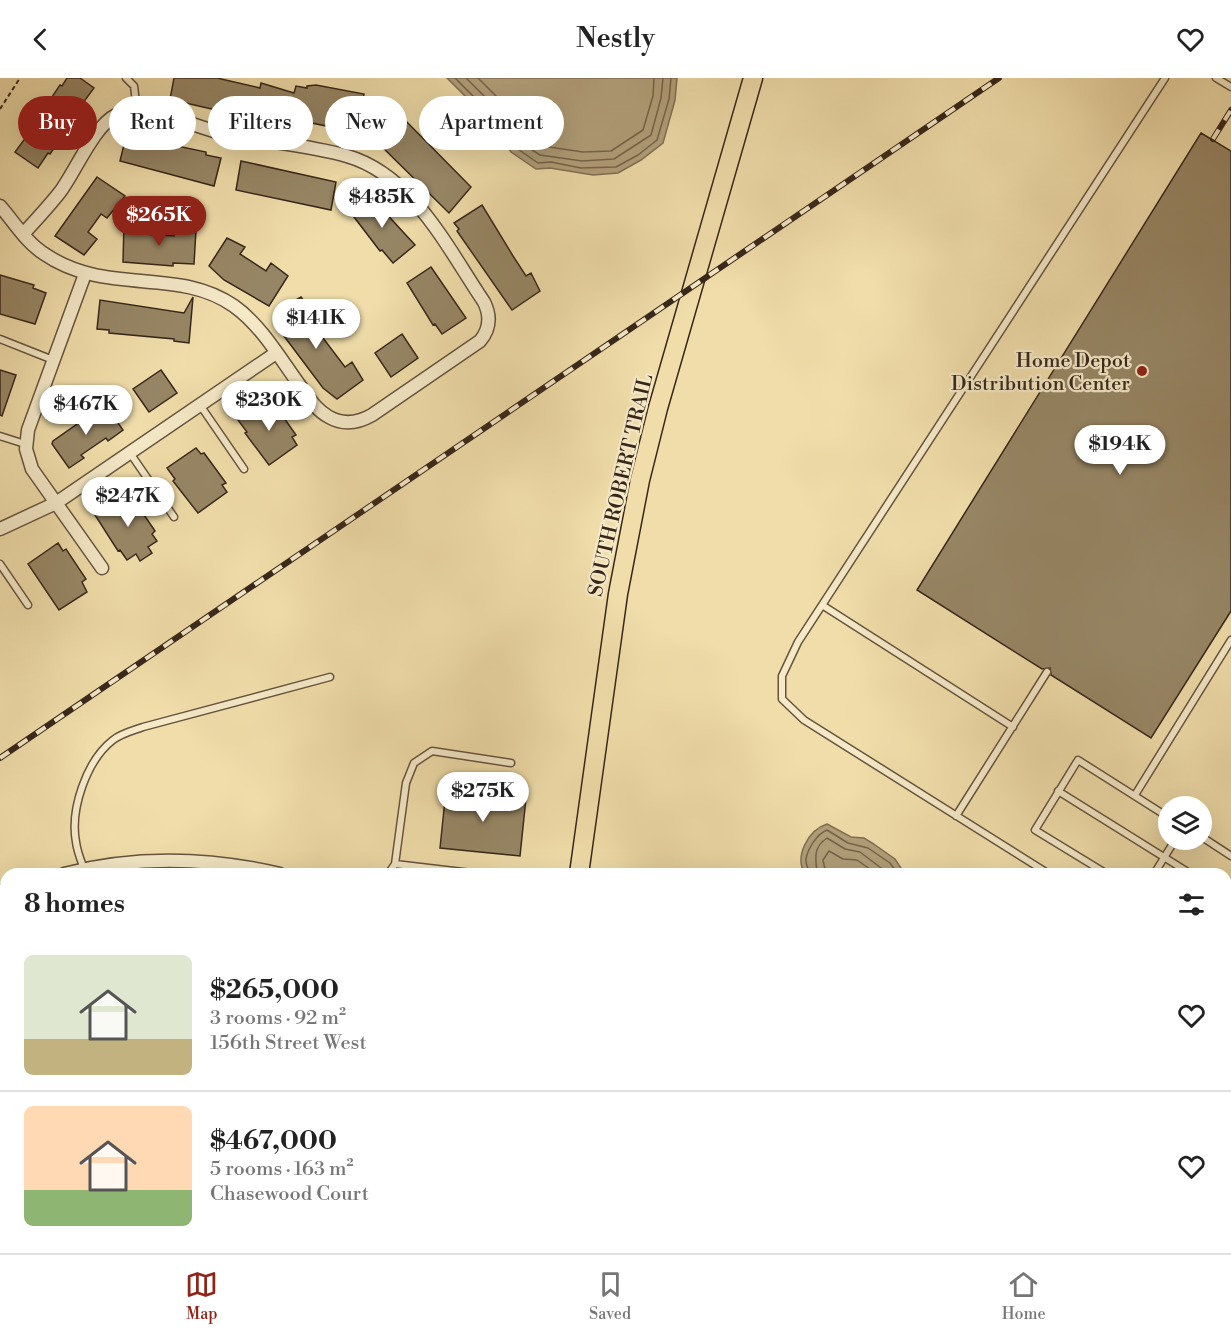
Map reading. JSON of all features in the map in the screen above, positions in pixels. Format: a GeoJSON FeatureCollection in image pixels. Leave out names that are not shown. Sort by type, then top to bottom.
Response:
{"type":"FeatureCollection","features":[{"type":"Feature","properties":{"kind":"main road","name":"SOUTH ROBERT TRAIL"},"geometry":{"type":"LineString","coordinates":[[580,868],[603,688],[638,491],[658,408],[753,78]]}},
{"type":"Feature","properties":{"kind":"street"},"geometry":{"type":"LineString","coordinates":[[24,233],[60,192],[103,126],[109,121]]}},
{"type":"Feature","properties":{"kind":"street"},"geometry":{"type":"LineString","coordinates":[[0,206],[34,247],[85,274],[122,282],[182,285],[207,292],[242,312],[315,405],[334,419],[349,422],[365,419],[480,341],[488,325],[488,313],[484,302],[424,214],[403,189],[378,170],[349,156],[238,136],[196,126]]}},
{"type":"Feature","properties":{"kind":"street"},"geometry":{"type":"LineString","coordinates":[[0,219],[24,233]]}},
{"type":"Feature","properties":{"kind":"street"},"geometry":{"type":"LineString","coordinates":[[85,274],[28,430],[26,444],[32,469],[102,568]]}},
{"type":"Feature","properties":{"kind":"street"},"geometry":{"type":"LineString","coordinates":[[0,529],[56,503],[276,353]]}},
{"type":"Feature","properties":{"kind":"street"},"geometry":{"type":"LineString","coordinates":[[91,868],[144,860],[170,860],[248,868]]}},
{"type":"Feature","properties":{"kind":"lane"},"geometry":{"type":"LineString","coordinates":[[126,78],[134,86],[135,96]]}},
{"type":"Feature","properties":{"kind":"lane"},"geometry":{"type":"LineString","coordinates":[[1039,868],[804,720],[782,699],[782,676],[787,660],[822,605],[1165,78]]}},
{"type":"Feature","properties":{"kind":"lane"},"geometry":{"type":"LineString","coordinates":[[1216,78],[1231,87]]}},
{"type":"Feature","properties":{"kind":"lane"},"geometry":{"type":"LineString","coordinates":[[0,339],[53,360]]}},
{"type":"Feature","properties":{"kind":"lane"},"geometry":{"type":"LineString","coordinates":[[199,405],[244,469]]}},
{"type":"Feature","properties":{"kind":"lane"},"geometry":{"type":"LineString","coordinates":[[0,436],[26,444]]}},
{"type":"Feature","properties":{"kind":"lane"},"geometry":{"type":"LineString","coordinates":[[129,453],[174,516]]}},
{"type":"Feature","properties":{"kind":"lane"},"geometry":{"type":"LineString","coordinates":[[0,564],[28,605]]}},
{"type":"Feature","properties":{"kind":"lane"},"geometry":{"type":"LineString","coordinates":[[822,605],[1013,727]]}},
{"type":"Feature","properties":{"kind":"lane"},"geometry":{"type":"LineString","coordinates":[[1135,795],[1231,640]]}},
{"type":"Feature","properties":{"kind":"lane"},"geometry":{"type":"LineString","coordinates":[[956,816],[1047,672]]}},
{"type":"Feature","properties":{"kind":"lane"},"geometry":{"type":"LineString","coordinates":[[84,868],[76,842],[75,821],[80,794],[89,774],[112,741],[124,733],[143,727],[330,677]]}},
{"type":"Feature","properties":{"kind":"lane"},"geometry":{"type":"LineString","coordinates":[[392,868],[395,864],[406,783],[414,763],[432,751],[511,763]]}},
{"type":"Feature","properties":{"kind":"lane"},"geometry":{"type":"LineString","coordinates":[[1097,868],[1035,830],[1078,760],[1158,810]]}},
{"type":"Feature","properties":{"kind":"lane"},"geometry":{"type":"LineString","coordinates":[[1058,791],[1181,868]]}},
{"type":"Feature","properties":{"kind":"lane"},"geometry":{"type":"LineString","coordinates":[[1212,844],[1231,856]]}},
{"type":"Feature","properties":{"kind":"lane"},"geometry":{"type":"LineString","coordinates":[[1158,868],[1169,850]]}},
{"type":"Feature","properties":{"kind":"lane"},"geometry":{"type":"LineString","coordinates":[[395,864],[429,868]]}},
{"type":"Feature","properties":{"kind":"path"},"geometry":{"type":"LineString","coordinates":[[0,109],[20,78]]}},
{"type":"Feature","properties":{"kind":"water"},"geometry":{"type":"Polygon","coordinates":[[[447,78],[677,78],[675,100],[663,143],[641,160],[618,173],[593,175],[550,168],[536,169],[511,152],[510,150],[564,150],[564,96],[465,96],[447,78]]]}},
{"type":"Feature","properties":{"kind":"water"},"geometry":{"type":"Polygon","coordinates":[[[827,824],[851,837],[864,838],[895,859],[901,868],[802,868],[802,852],[809,838],[820,827],[827,824]]]}},
{"type":"Feature","properties":{"kind":"building"},"geometry":{"type":"Polygon","coordinates":[[[67,78],[80,78],[94,88],[88,96],[53,96],[60,85],[62,86],[67,78]]]}},
{"type":"Feature","properties":{"kind":"building"},"geometry":{"type":"Polygon","coordinates":[[[174,78],[217,78],[260,88],[261,83],[294,93],[296,86],[307,88],[307,86],[316,85],[364,94],[364,96],[325,96],[325,126],[313,123],[313,96],[208,96],[208,108],[196,105],[196,96],[171,96],[174,78]]]}},
{"type":"Feature","properties":{"kind":"building"},"geometry":{"type":"Polygon","coordinates":[[[407,122],[419,134],[419,150],[434,150],[471,187],[449,213],[385,150],[407,150],[407,122]]]}},
{"type":"Feature","properties":{"kind":"building","name":"Home Depot Distribution Center"},"geometry":{"type":"Polygon","coordinates":[[[1201,133],[1231,151],[1231,611],[1151,738],[1051,675],[1050,668],[1042,669],[917,590],[1201,133]]]}},
{"type":"Feature","properties":{"kind":"building"},"geometry":{"type":"Polygon","coordinates":[[[18,148],[18,150],[53,150],[38,168],[15,152],[18,148]]]}},
{"type":"Feature","properties":{"kind":"building"},"geometry":{"type":"Polygon","coordinates":[[[123,150],[196,150],[221,158],[214,186],[120,161],[123,150]]]}},
{"type":"Feature","properties":{"kind":"building"},"geometry":{"type":"Polygon","coordinates":[[[241,161],[336,182],[331,210],[236,190],[241,161]]]}},
{"type":"Feature","properties":{"kind":"building"},"geometry":{"type":"Polygon","coordinates":[[[97,177],[125,196],[107,218],[101,214],[88,232],[97,239],[84,255],[55,236],[97,177]]]}},
{"type":"Feature","properties":{"kind":"building"},"geometry":{"type":"Polygon","coordinates":[[[373,194],[384,207],[382,209],[415,245],[393,263],[382,250],[380,251],[351,213],[373,194]]]}},
{"type":"Feature","properties":{"kind":"building"},"geometry":{"type":"Polygon","coordinates":[[[482,205],[526,276],[531,273],[540,291],[512,310],[457,231],[459,229],[454,223],[482,205]]]}},
{"type":"Feature","properties":{"kind":"building"},"geometry":{"type":"Polygon","coordinates":[[[124,224],[144,225],[144,234],[174,236],[174,226],[196,230],[194,264],[173,263],[173,266],[123,262],[124,224]]]}},
{"type":"Feature","properties":{"kind":"building"},"geometry":{"type":"Polygon","coordinates":[[[227,238],[245,247],[240,254],[266,271],[271,263],[288,276],[269,306],[224,280],[209,266],[227,238]]]}},
{"type":"Feature","properties":{"kind":"building"},"geometry":{"type":"Polygon","coordinates":[[[431,267],[466,318],[442,334],[435,324],[433,325],[407,283],[431,267]]]}},
{"type":"Feature","properties":{"kind":"building"},"geometry":{"type":"Polygon","coordinates":[[[0,275],[34,285],[33,288],[46,293],[35,324],[0,314],[0,275]]]}},
{"type":"Feature","properties":{"kind":"building"},"geometry":{"type":"Polygon","coordinates":[[[193,297],[189,343],[174,341],[174,339],[109,333],[109,330],[97,329],[100,300],[184,313],[193,297]]]}},
{"type":"Feature","properties":{"kind":"building"},"geometry":{"type":"Polygon","coordinates":[[[301,297],[313,313],[307,317],[345,367],[352,362],[363,380],[337,399],[323,388],[284,336],[274,317],[279,312],[277,311],[301,297]]]}},
{"type":"Feature","properties":{"kind":"building"},"geometry":{"type":"Polygon","coordinates":[[[402,334],[418,358],[391,377],[375,353],[402,334]]]}},
{"type":"Feature","properties":{"kind":"building"},"geometry":{"type":"Polygon","coordinates":[[[0,370],[16,375],[2,416],[0,415],[0,370]]]}},
{"type":"Feature","properties":{"kind":"building"},"geometry":{"type":"Polygon","coordinates":[[[161,370],[177,393],[149,412],[133,389],[161,370]]]}},
{"type":"Feature","properties":{"kind":"building"},"geometry":{"type":"Polygon","coordinates":[[[266,401],[271,408],[275,405],[296,435],[292,437],[297,445],[269,465],[238,420],[266,401]]]}},
{"type":"Feature","properties":{"kind":"building"},"geometry":{"type":"Polygon","coordinates":[[[107,407],[123,430],[108,441],[106,438],[81,455],[84,458],[69,468],[52,444],[53,441],[93,413],[94,416],[107,407]]]}},
{"type":"Feature","properties":{"kind":"building"},"geometry":{"type":"Polygon","coordinates":[[[196,448],[201,454],[204,453],[226,483],[222,485],[227,492],[198,513],[173,481],[175,479],[167,468],[196,448]]]}},
{"type":"Feature","properties":{"kind":"building"},"geometry":{"type":"Polygon","coordinates":[[[125,494],[131,502],[134,500],[155,531],[152,534],[157,541],[148,547],[152,553],[140,561],[136,554],[127,560],[120,550],[118,551],[95,515],[125,494]]]}},
{"type":"Feature","properties":{"kind":"building"},"geometry":{"type":"Polygon","coordinates":[[[58,543],[63,551],[66,549],[86,579],[82,582],[87,592],[59,610],[28,564],[58,543]]]}},
{"type":"Feature","properties":{"kind":"building"},"geometry":{"type":"Polygon","coordinates":[[[446,790],[526,798],[520,856],[440,848],[446,790]]]}},
{"type":"Feature","properties":{"kind":"railway"},"geometry":{"type":"LineString","coordinates":[[0,758],[999,78]]}},
{"type":"Feature","properties":{"kind":"railway"},"geometry":{"type":"LineString","coordinates":[[1213,139],[1231,110]]}},
{"type":"Feature","properties":{"kind":"place","name":"Home Depot Distribution Center"},"geometry":{"type":"Point","coordinates":[1142,371]}}]}
